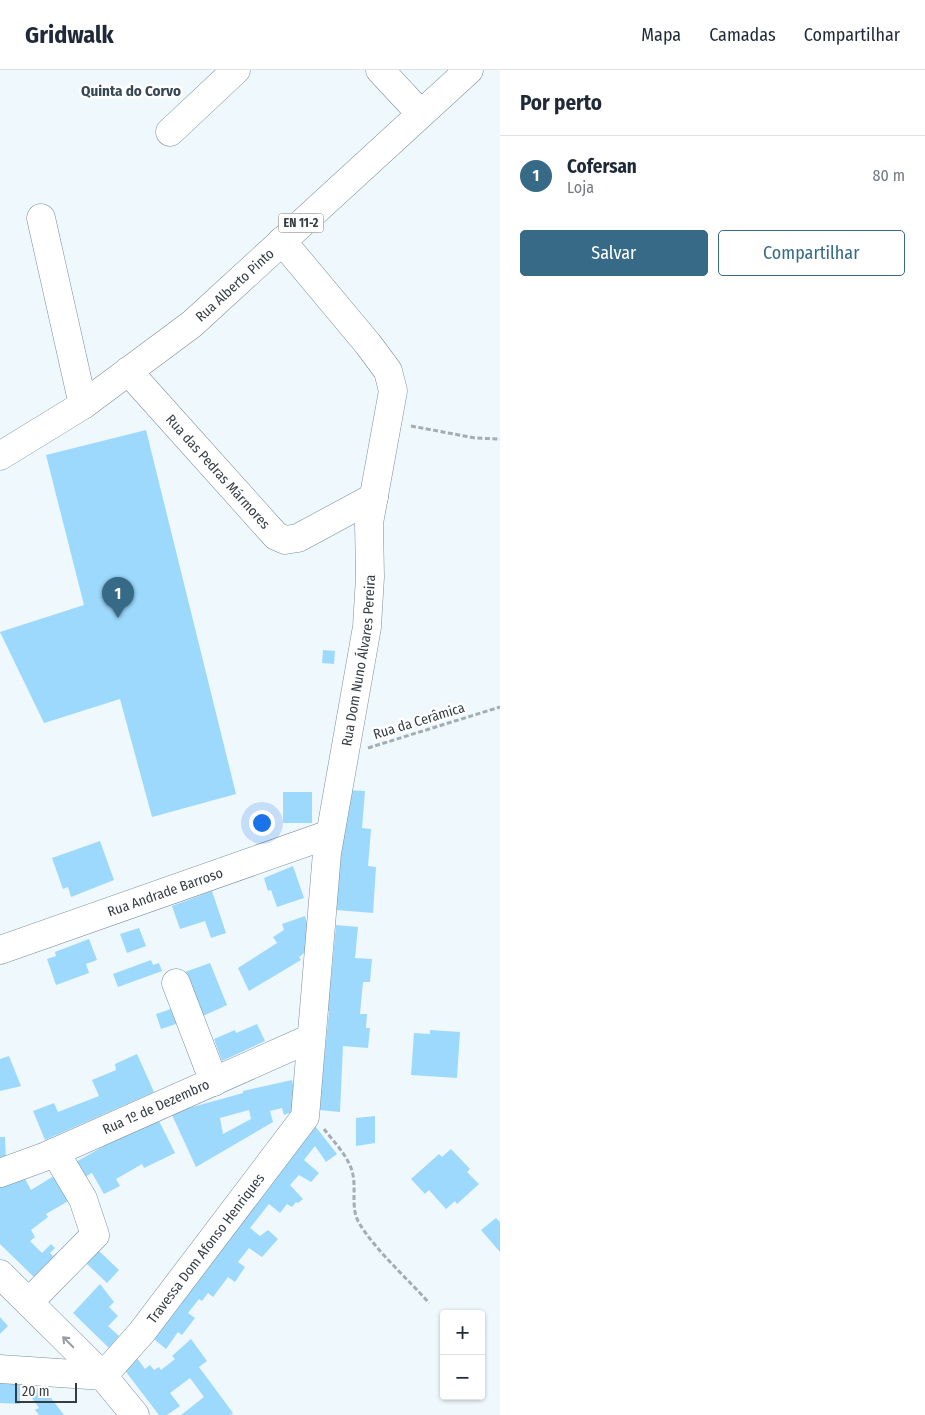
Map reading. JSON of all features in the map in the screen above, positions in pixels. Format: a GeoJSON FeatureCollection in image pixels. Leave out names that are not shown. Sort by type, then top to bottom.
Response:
{"type":"FeatureCollection","features":[{"type":"Feature","properties":{"kind":"street"},"geometry":{"type":"LineString","coordinates":[[170,132],[236,70]]}},
{"type":"Feature","properties":{"kind":"street"},"geometry":{"type":"LineString","coordinates":[[380,70],[420,113]]}},
{"type":"Feature","properties":{"kind":"street","name":"Rua Alberto Pinto"},"geometry":{"type":"LineString","coordinates":[[128,371],[192,324],[469,70]]}},
{"type":"Feature","properties":{"kind":"street"},"geometry":{"type":"LineString","coordinates":[[41,218],[83,405]]}},
{"type":"Feature","properties":{"kind":"street","name":"Rua Dom Nuno Álvares Pereira"},"geometry":{"type":"LineString","coordinates":[[282,241],[388,371],[393,391],[368,522],[370,577],[367,627],[330,834],[305,1111]]}},
{"type":"Feature","properties":{"kind":"street","name":"EN 11-2"},"geometry":{"type":"LineString","coordinates":[[0,456],[83,405],[128,371]]}},
{"type":"Feature","properties":{"kind":"street","name":"Rua das Pedras Mármores"},"geometry":{"type":"LineString","coordinates":[[128,371],[234,490],[281,538],[285,540],[298,538],[374,497]]}},
{"type":"Feature","properties":{"kind":"street","name":"Rua Andrade Barroso"},"geometry":{"type":"LineString","coordinates":[[0,950],[330,834]]}},
{"type":"Feature","properties":{"kind":"street"},"geometry":{"type":"LineString","coordinates":[[176,983],[214,1082]]}},
{"type":"Feature","properties":{"kind":"street","name":"Rua 1º de Dezembro"},"geometry":{"type":"LineString","coordinates":[[0,1173],[55,1152],[311,1038]]}},
{"type":"Feature","properties":{"kind":"street","name":"Travessa Dom Afonso Henriques"},"geometry":{"type":"LineString","coordinates":[[103,1376],[148,1324],[305,1111]]}},
{"type":"Feature","properties":{"kind":"street"},"geometry":{"type":"LineString","coordinates":[[28,1302],[95,1235],[83,1199],[55,1152]]}},
{"type":"Feature","properties":{"kind":"street"},"geometry":{"type":"LineString","coordinates":[[0,1274],[103,1376],[135,1415]]}},
{"type":"Feature","properties":{"kind":"street"},"geometry":{"type":"LineString","coordinates":[[0,1369],[103,1376]]}},
{"type":"Feature","properties":{"kind":"path"},"geometry":{"type":"LineString","coordinates":[[388,420],[411,427],[466,436],[500,439]]}},
{"type":"Feature","properties":{"kind":"path","name":"Rua da Cerâmica"},"geometry":{"type":"LineString","coordinates":[[344,756],[500,707]]}},
{"type":"Feature","properties":{"kind":"path"},"geometry":{"type":"LineString","coordinates":[[305,1111],[348,1162],[353,1174],[354,1206],[358,1219],[370,1237],[429,1303]]}},
{"type":"Feature","properties":{"kind":"building"},"geometry":{"type":"Polygon","coordinates":[[[146,430],[236,794],[152,817],[120,699],[44,723],[0,632],[84,605],[46,455],[146,430]]]}},
{"type":"Feature","properties":{"kind":"building"},"geometry":{"type":"Polygon","coordinates":[[[323,650],[335,651],[334,664],[322,663],[323,650]]]}},
{"type":"Feature","properties":{"kind":"building"},"geometry":{"type":"Polygon","coordinates":[[[345,790],[365,791],[362,828],[371,829],[368,866],[376,867],[373,913],[336,910],[345,790]]]}},
{"type":"Feature","properties":{"kind":"building"},"geometry":{"type":"Polygon","coordinates":[[[283,792],[312,792],[312,823],[283,823],[283,792]]]}},
{"type":"Feature","properties":{"kind":"building"},"geometry":{"type":"Polygon","coordinates":[[[100,841],[114,880],[71,897],[68,887],[63,889],[52,858],[100,841]]]}},
{"type":"Feature","properties":{"kind":"building"},"geometry":{"type":"Polygon","coordinates":[[[293,866],[304,898],[277,907],[271,890],[268,891],[264,878],[293,866]]]}},
{"type":"Feature","properties":{"kind":"building"},"geometry":{"type":"Polygon","coordinates":[[[212,891],[226,933],[211,938],[205,921],[180,929],[172,906],[212,891]]]}},
{"type":"Feature","properties":{"kind":"building"},"geometry":{"type":"Polygon","coordinates":[[[305,916],[308,927],[307,951],[299,957],[301,960],[249,991],[238,968],[277,943],[273,937],[284,930],[282,924],[305,916]]]}},
{"type":"Feature","properties":{"kind":"building"},"geometry":{"type":"Polygon","coordinates":[[[336,925],[358,927],[355,958],[372,959],[370,982],[363,982],[360,1014],[367,1014],[366,1028],[370,1028],[368,1048],[343,1046],[340,1112],[319,1110],[329,1011],[326,1010],[336,925]]]}},
{"type":"Feature","properties":{"kind":"building"},"geometry":{"type":"Polygon","coordinates":[[[139,928],[146,946],[127,953],[120,934],[139,928]]]}},
{"type":"Feature","properties":{"kind":"building"},"geometry":{"type":"Polygon","coordinates":[[[89,939],[97,960],[86,964],[89,973],[56,985],[47,959],[56,956],[55,952],[89,939]]]}},
{"type":"Feature","properties":{"kind":"building"},"geometry":{"type":"Polygon","coordinates":[[[151,960],[153,965],[159,963],[162,971],[118,987],[113,974],[151,960]]]}},
{"type":"Feature","properties":{"kind":"building"},"geometry":{"type":"Polygon","coordinates":[[[210,963],[227,1005],[203,1016],[185,972],[210,963]]]}},
{"type":"Feature","properties":{"kind":"building"},"geometry":{"type":"Polygon","coordinates":[[[180,1006],[185,1021],[161,1029],[156,1014],[180,1006]]]}},
{"type":"Feature","properties":{"kind":"building"},"geometry":{"type":"Polygon","coordinates":[[[257,1024],[265,1041],[222,1061],[214,1039],[235,1030],[236,1033],[257,1024]]]}},
{"type":"Feature","properties":{"kind":"building"},"geometry":{"type":"Polygon","coordinates":[[[430,1030],[460,1032],[457,1078],[411,1075],[414,1033],[430,1034],[430,1030]]]}},
{"type":"Feature","properties":{"kind":"building"},"geometry":{"type":"Polygon","coordinates":[[[137,1054],[154,1092],[45,1140],[33,1111],[54,1103],[58,1112],[99,1096],[92,1080],[116,1070],[115,1064],[137,1054]]]}},
{"type":"Feature","properties":{"kind":"building"},"geometry":{"type":"Polygon","coordinates":[[[9,1056],[21,1086],[0,1091],[0,1059],[9,1056]]]}},
{"type":"Feature","properties":{"kind":"building"},"geometry":{"type":"Polygon","coordinates":[[[292,1080],[296,1100],[295,1111],[284,1115],[282,1108],[270,1111],[273,1122],[196,1167],[171,1113],[243,1093],[243,1091],[292,1080]],[[249,1110],[220,1118],[223,1134],[251,1119],[249,1110]]]}},
{"type":"Feature","properties":{"kind":"building"},"geometry":{"type":"Polygon","coordinates":[[[375,1116],[375,1143],[356,1146],[356,1118],[375,1116]]]}},
{"type":"Feature","properties":{"kind":"building"},"geometry":{"type":"Polygon","coordinates":[[[158,1119],[175,1153],[144,1168],[142,1164],[116,1179],[120,1186],[104,1194],[92,1173],[83,1178],[74,1163],[127,1133],[158,1119]]]}},
{"type":"Feature","properties":{"kind":"building"},"geometry":{"type":"Polygon","coordinates":[[[312,1122],[337,1154],[326,1162],[315,1146],[304,1160],[319,1173],[311,1182],[299,1175],[290,1185],[303,1199],[298,1203],[296,1202],[292,1207],[287,1204],[280,1213],[269,1204],[250,1228],[260,1236],[268,1230],[278,1239],[262,1257],[249,1248],[238,1262],[245,1267],[235,1282],[228,1277],[213,1297],[208,1293],[202,1301],[199,1299],[188,1313],[195,1318],[182,1335],[178,1332],[166,1349],[149,1335],[312,1122]]]}},
{"type":"Feature","properties":{"kind":"building"},"geometry":{"type":"Polygon","coordinates":[[[0,1137],[5,1137],[6,1161],[0,1163],[0,1137]]]}},
{"type":"Feature","properties":{"kind":"building"},"geometry":{"type":"Polygon","coordinates":[[[451,1149],[470,1169],[467,1172],[479,1184],[457,1204],[455,1201],[446,1209],[429,1190],[425,1194],[411,1179],[439,1154],[442,1157],[451,1149]]]}},
{"type":"Feature","properties":{"kind":"building"},"geometry":{"type":"Polygon","coordinates":[[[62,1171],[70,1200],[46,1214],[48,1217],[31,1230],[35,1237],[30,1241],[42,1253],[51,1244],[55,1248],[50,1253],[53,1256],[58,1252],[62,1257],[39,1282],[0,1244],[0,1185],[24,1177],[31,1190],[62,1171]]]}},
{"type":"Feature","properties":{"kind":"building"},"geometry":{"type":"Polygon","coordinates":[[[496,1218],[500,1222],[500,1252],[481,1230],[496,1218]]]}},
{"type":"Feature","properties":{"kind":"building"},"geometry":{"type":"Polygon","coordinates":[[[99,1251],[119,1270],[107,1283],[86,1263],[99,1251]]]}},
{"type":"Feature","properties":{"kind":"building"},"geometry":{"type":"Polygon","coordinates":[[[100,1284],[114,1302],[109,1307],[118,1316],[108,1326],[119,1336],[109,1348],[73,1313],[100,1284]]]}},
{"type":"Feature","properties":{"kind":"building"},"geometry":{"type":"Polygon","coordinates":[[[0,1317],[8,1326],[0,1334],[0,1317]]]}},
{"type":"Feature","properties":{"kind":"building"},"geometry":{"type":"Polygon","coordinates":[[[191,1339],[207,1361],[199,1367],[233,1413],[230,1415],[181,1415],[204,1397],[190,1378],[170,1393],[180,1406],[167,1415],[159,1415],[123,1368],[134,1354],[145,1369],[150,1365],[154,1370],[159,1367],[161,1370],[175,1359],[172,1356],[191,1339]]]}},
{"type":"Feature","properties":{"kind":"building"},"geometry":{"type":"Polygon","coordinates":[[[0,1383],[20,1384],[20,1404],[0,1403],[0,1383]]]}},
{"type":"Feature","properties":{"kind":"building"},"geometry":{"type":"Polygon","coordinates":[[[41,1385],[64,1415],[39,1415],[35,1410],[39,1408],[30,1395],[41,1385]]]}},
{"type":"Feature","properties":{"kind":"place","name":"Cofersan"},"geometry":{"type":"Point","coordinates":[118,618]}},
{"type":"Feature","properties":{"kind":"district","name":"Quinta do Corvo"},"geometry":{"type":"Point","coordinates":[131,91]}}]}
